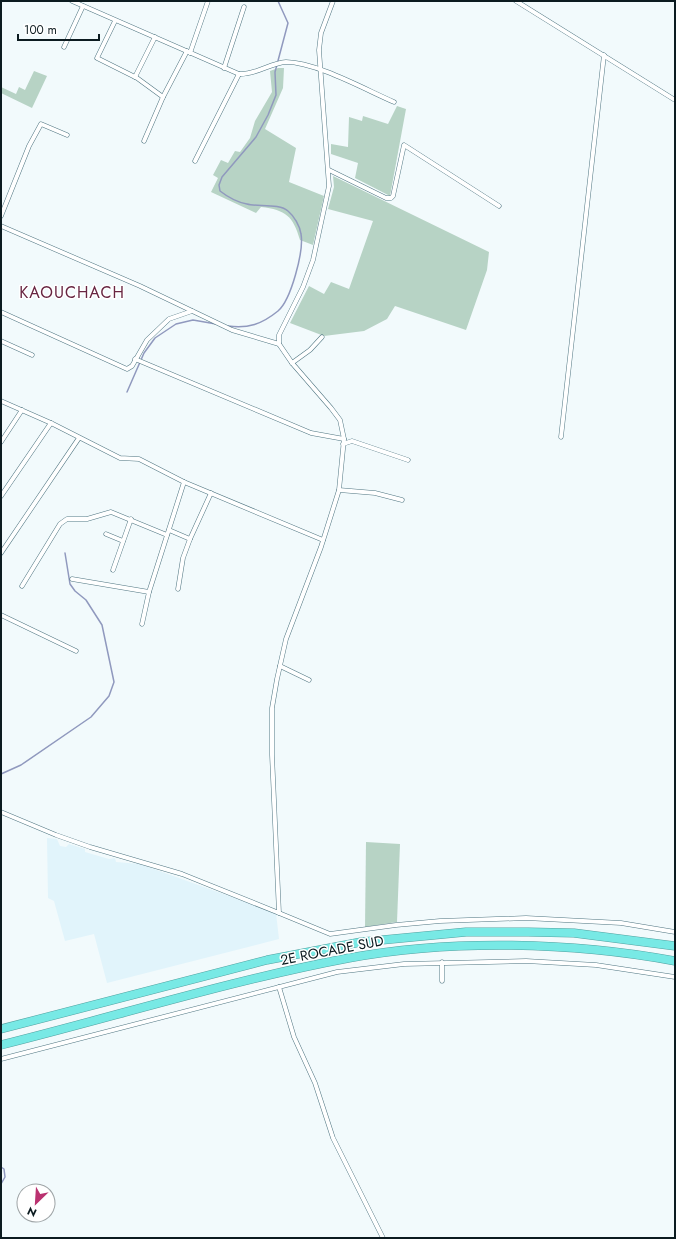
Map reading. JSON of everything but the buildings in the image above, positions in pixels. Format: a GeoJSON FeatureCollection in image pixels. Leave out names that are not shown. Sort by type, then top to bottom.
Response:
{"type":"FeatureCollection","features":[{"type":"Feature","properties":{"kind":"highway","name":"2E ROCADE SUD"},"geometry":{"type":"LineString","coordinates":[[1,1029],[267,960],[361,942],[466,932],[528,932],[574,933],[675,946]]}},
{"type":"Feature","properties":{"kind":"highway","name":"2E ROCADE SUD"},"geometry":{"type":"LineString","coordinates":[[1,1045],[244,982],[350,958],[388,952],[469,947],[547,947],[629,954],[675,961]]}},
{"type":"Feature","properties":{"kind":"street"},"geometry":{"type":"LineString","coordinates":[[72,1],[239,74],[247,74],[285,62],[294,63],[321,70],[394,102]]}},
{"type":"Feature","properties":{"kind":"street"},"geometry":{"type":"LineString","coordinates":[[144,142],[163,97],[189,52],[208,1]]}},
{"type":"Feature","properties":{"kind":"street"},"geometry":{"type":"LineString","coordinates":[[278,913],[272,716],[286,639],[323,540],[339,490],[343,442],[340,420],[332,408],[292,363],[279,344],[279,335],[303,288],[312,260],[329,186],[319,50],[321,33],[333,1]]}},
{"type":"Feature","properties":{"kind":"street"},"geometry":{"type":"LineString","coordinates":[[516,1],[675,100]]}},
{"type":"Feature","properties":{"kind":"street"},"geometry":{"type":"LineString","coordinates":[[64,47],[83,6]]}},
{"type":"Feature","properties":{"kind":"street"},"geometry":{"type":"LineString","coordinates":[[224,68],[244,7]]}},
{"type":"Feature","properties":{"kind":"street"},"geometry":{"type":"LineString","coordinates":[[115,21],[97,58],[135,77],[163,97]]}},
{"type":"Feature","properties":{"kind":"street"},"geometry":{"type":"LineString","coordinates":[[135,77],[155,37]]}},
{"type":"Feature","properties":{"kind":"street"},"geometry":{"type":"LineString","coordinates":[[561,437],[604,55]]}},
{"type":"Feature","properties":{"kind":"street"},"geometry":{"type":"LineString","coordinates":[[195,161],[239,74]]}},
{"type":"Feature","properties":{"kind":"street"},"geometry":{"type":"LineString","coordinates":[[1,216],[30,146],[41,124],[67,135]]}},
{"type":"Feature","properties":{"kind":"street"},"geometry":{"type":"LineString","coordinates":[[329,170],[386,198],[391,198],[393,196],[404,145],[499,206]]}},
{"type":"Feature","properties":{"kind":"street"},"geometry":{"type":"LineString","coordinates":[[1,226],[192,310],[232,330],[279,344]]}},
{"type":"Feature","properties":{"kind":"street"},"geometry":{"type":"LineString","coordinates":[[1,312],[127,369],[132,366],[147,340],[169,320],[192,310]]}},
{"type":"Feature","properties":{"kind":"street"},"geometry":{"type":"LineString","coordinates":[[292,363],[310,350],[322,337]]}},
{"type":"Feature","properties":{"kind":"street"},"geometry":{"type":"LineString","coordinates":[[1,341],[32,355]]}},
{"type":"Feature","properties":{"kind":"street"},"geometry":{"type":"LineString","coordinates":[[135,359],[311,433],[343,442],[352,441],[408,460]]}},
{"type":"Feature","properties":{"kind":"street"},"geometry":{"type":"LineString","coordinates":[[1,401],[51,423],[120,458],[140,459],[184,482],[323,540]]}},
{"type":"Feature","properties":{"kind":"street"},"geometry":{"type":"LineString","coordinates":[[1,442],[22,410]]}},
{"type":"Feature","properties":{"kind":"street"},"geometry":{"type":"LineString","coordinates":[[1,496],[51,423]]}},
{"type":"Feature","properties":{"kind":"street"},"geometry":{"type":"LineString","coordinates":[[1,554],[79,438]]}},
{"type":"Feature","properties":{"kind":"street"},"geometry":{"type":"LineString","coordinates":[[142,624],[149,592],[184,482]]}},
{"type":"Feature","properties":{"kind":"street"},"geometry":{"type":"LineString","coordinates":[[339,490],[385,494],[402,500]]}},
{"type":"Feature","properties":{"kind":"street"},"geometry":{"type":"LineString","coordinates":[[178,589],[183,558],[190,539],[212,493]]}},
{"type":"Feature","properties":{"kind":"street"},"geometry":{"type":"LineString","coordinates":[[22,586],[63,521],[67,519],[87,519],[108,512],[131,519],[167,535]]}},
{"type":"Feature","properties":{"kind":"street"},"geometry":{"type":"LineString","coordinates":[[113,570],[131,519]]}},
{"type":"Feature","properties":{"kind":"street"},"geometry":{"type":"LineString","coordinates":[[168,530],[190,539]]}},
{"type":"Feature","properties":{"kind":"street"},"geometry":{"type":"LineString","coordinates":[[106,534],[123,541]]}},
{"type":"Feature","properties":{"kind":"street"},"geometry":{"type":"LineString","coordinates":[[72,578],[149,592]]}},
{"type":"Feature","properties":{"kind":"street"},"geometry":{"type":"LineString","coordinates":[[1,615],[76,651]]}},
{"type":"Feature","properties":{"kind":"street"},"geometry":{"type":"LineString","coordinates":[[280,666],[309,680]]}},
{"type":"Feature","properties":{"kind":"street"},"geometry":{"type":"LineString","coordinates":[[1,812],[83,844],[182,874],[330,934],[440,921],[526,918],[621,923],[675,932]]}},
{"type":"Feature","properties":{"kind":"street"},"geometry":{"type":"LineString","coordinates":[[1,1059],[337,972],[404,964],[526,961],[596,965],[675,977]]}},
{"type":"Feature","properties":{"kind":"street"},"geometry":{"type":"LineString","coordinates":[[442,962],[442,981]]}},
{"type":"Feature","properties":{"kind":"street"},"geometry":{"type":"LineString","coordinates":[[279,987],[294,1037],[314,1083],[333,1138],[384,1238]]}},
{"type":"Feature","properties":{"kind":"shaded area"},"geometry":{"type":"Polygon","coordinates":[[[47,838],[57,839],[60,846],[66,847],[69,844],[85,849],[85,852],[109,859],[115,858],[116,862],[140,864],[276,913],[279,939],[107,983],[94,934],[65,941],[54,901],[48,898],[47,838]]]}},
{"type":"Feature","properties":{"kind":"green space"},"geometry":{"type":"Polygon","coordinates":[[[278,68],[284,68],[283,88],[265,129],[296,148],[289,182],[324,196],[313,245],[300,240],[291,220],[282,212],[261,207],[256,213],[211,192],[218,178],[213,175],[221,160],[228,163],[235,151],[240,152],[250,138],[255,121],[272,92],[270,71],[278,68]]]}},
{"type":"Feature","properties":{"kind":"green space"},"geometry":{"type":"Polygon","coordinates":[[[34,71],[47,76],[32,108],[1,93],[1,87],[16,94],[19,87],[25,90],[34,71]]]}},
{"type":"Feature","properties":{"kind":"green space"},"geometry":{"type":"Polygon","coordinates":[[[397,106],[406,109],[390,196],[355,178],[358,163],[331,154],[331,144],[348,147],[349,117],[362,121],[363,116],[388,124],[397,106]]]}},
{"type":"Feature","properties":{"kind":"green space"},"geometry":{"type":"Polygon","coordinates":[[[333,176],[489,252],[487,270],[466,330],[395,306],[387,319],[364,331],[324,336],[290,323],[309,286],[324,294],[331,282],[349,289],[373,221],[328,209],[334,187],[333,176]]]}},
{"type":"Feature","properties":{"kind":"green space"},"geometry":{"type":"Polygon","coordinates":[[[366,842],[400,844],[397,922],[365,927],[366,842]]]}},
{"type":"Feature","properties":{"kind":"waterway"},"geometry":{"type":"LineString","coordinates":[[228,326],[248,326],[260,322],[278,311],[288,297],[296,275],[300,252],[301,234],[296,221],[288,211],[280,207],[251,205],[236,201],[220,191],[219,185],[222,177],[256,137],[268,115],[276,95],[275,72],[288,23],[278,1]]}},
{"type":"Feature","properties":{"kind":"waterway"},"geometry":{"type":"LineString","coordinates":[[127,392],[144,353],[155,338],[176,324],[193,320],[216,324]]}},
{"type":"Feature","properties":{"kind":"waterway"},"geometry":{"type":"LineString","coordinates":[[1,774],[21,765],[91,717],[109,696],[114,682],[102,625],[86,600],[75,591],[70,584],[65,553]]}},
{"type":"Feature","properties":{"kind":"waterway"},"geometry":{"type":"LineString","coordinates":[[1,1167],[4,1169],[5,1177],[1,1184]]}},
{"type":"Feature","properties":{"kind":"district","name":"KAOUCHACH"},"geometry":{"type":"Point","coordinates":[72,292]}}]}
